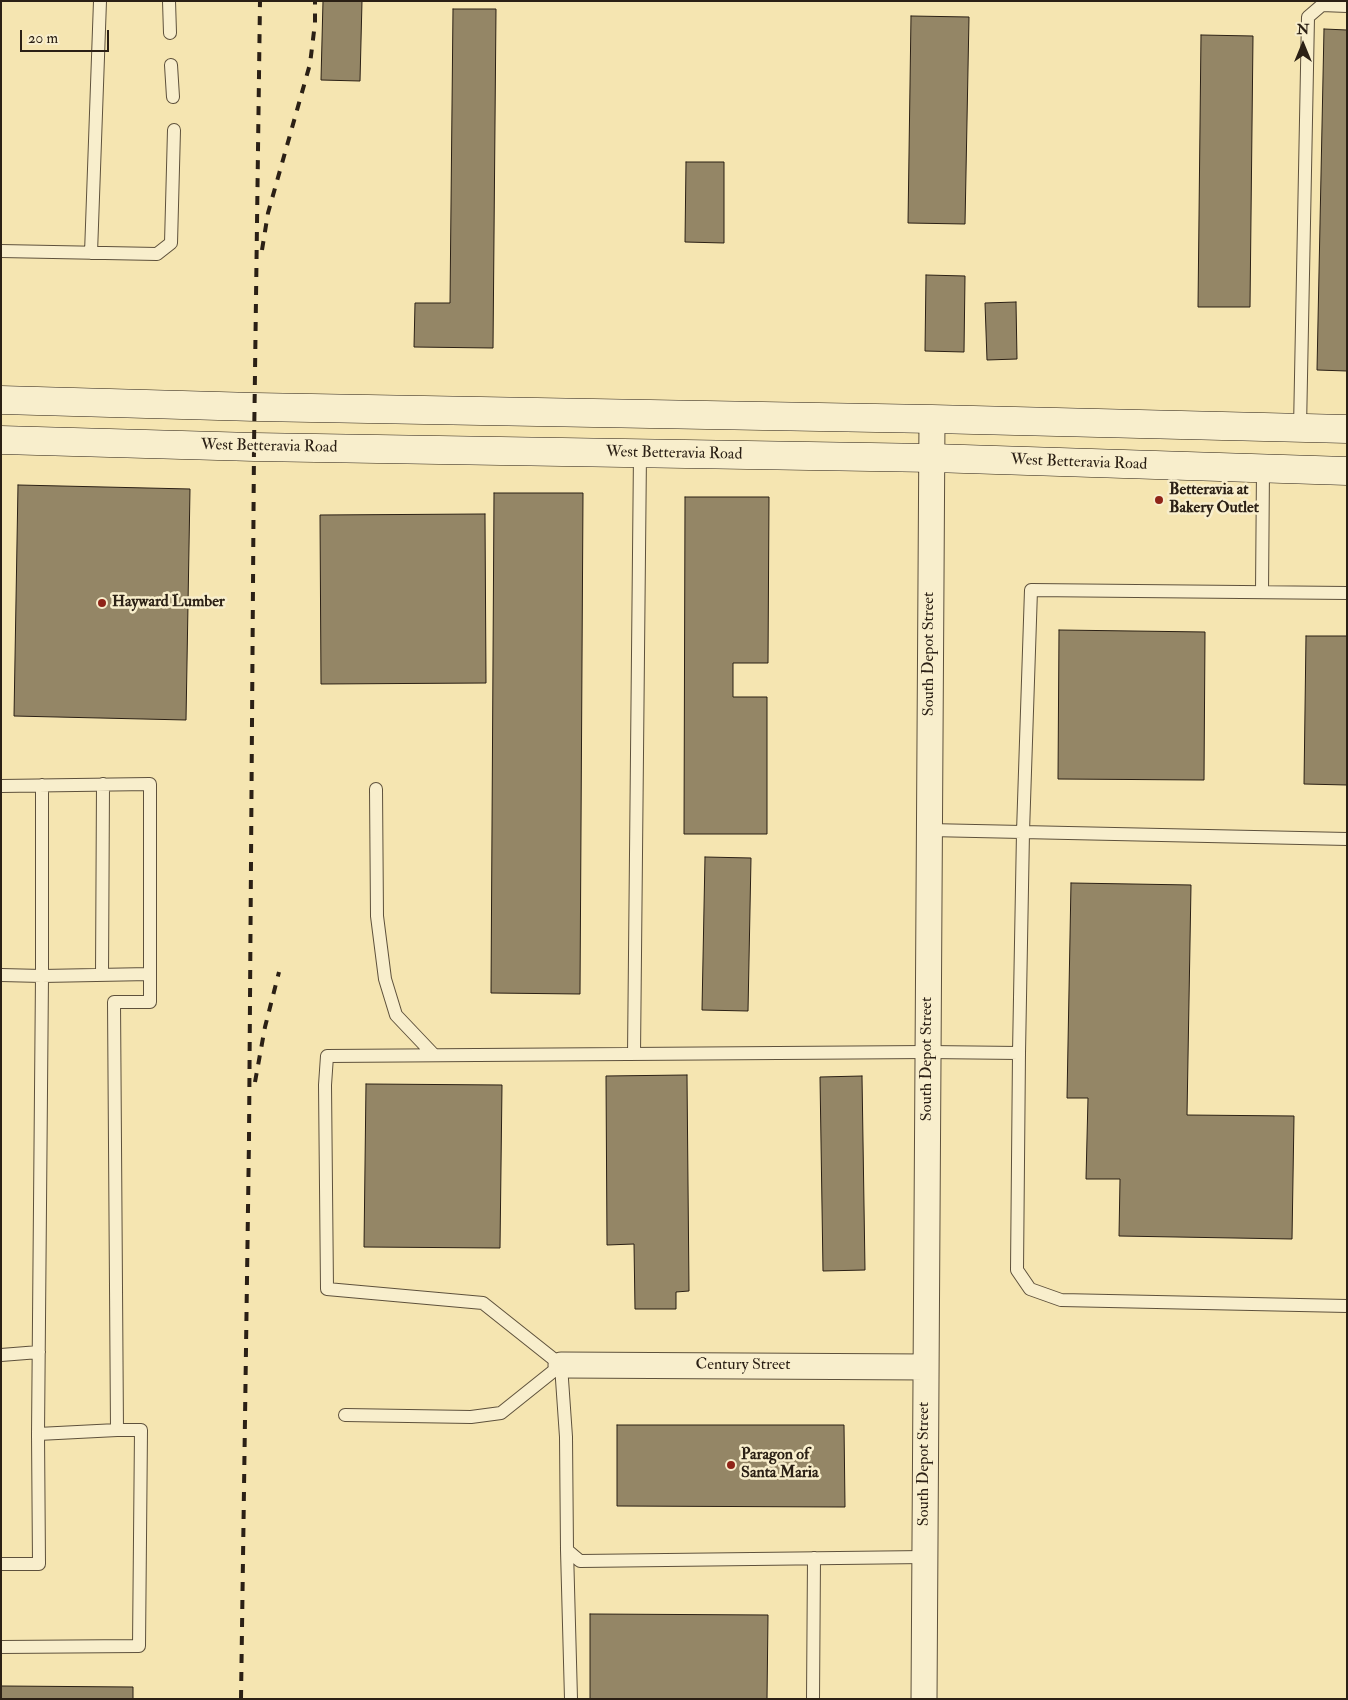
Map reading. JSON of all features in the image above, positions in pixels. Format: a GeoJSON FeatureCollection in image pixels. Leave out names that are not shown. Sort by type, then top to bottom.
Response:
{"type":"FeatureCollection","features":[{"type":"Feature","properties":{"kind":"main road"},"geometry":{"type":"LineString","coordinates":[[1,400],[255,407],[932,419],[1347,429]]}},
{"type":"Feature","properties":{"kind":"main road","name":"West Betteravia Road"},"geometry":{"type":"LineString","coordinates":[[1,440],[254,447],[932,458],[1347,471]]}},
{"type":"Feature","properties":{"kind":"street","name":"South Depot Street"},"geometry":{"type":"LineString","coordinates":[[924,1699],[932,419]]}},
{"type":"Feature","properties":{"kind":"street","name":"Century Street"},"geometry":{"type":"LineString","coordinates":[[561,1365],[926,1367]]}},
{"type":"Feature","properties":{"kind":"lane"},"geometry":{"type":"LineString","coordinates":[[92,253],[100,1]]}},
{"type":"Feature","properties":{"kind":"lane"},"geometry":{"type":"LineString","coordinates":[[169,1],[170,33]]}},
{"type":"Feature","properties":{"kind":"lane"},"geometry":{"type":"LineString","coordinates":[[1300,428],[1308,18],[1322,5],[1347,6]]}},
{"type":"Feature","properties":{"kind":"lane"},"geometry":{"type":"LineString","coordinates":[[171,65],[173,97]]}},
{"type":"Feature","properties":{"kind":"lane"},"geometry":{"type":"LineString","coordinates":[[1,251],[157,254],[171,243],[174,130]]}},
{"type":"Feature","properties":{"kind":"lane"},"geometry":{"type":"LineString","coordinates":[[634,1054],[640,453]]}},
{"type":"Feature","properties":{"kind":"lane"},"geometry":{"type":"LineString","coordinates":[[1262,592],[1263,468]]}},
{"type":"Feature","properties":{"kind":"lane"},"geometry":{"type":"LineString","coordinates":[[1347,593],[1031,590],[1023,832],[1017,1270],[1030,1290],[1060,1300],[1347,1306]]}},
{"type":"Feature","properties":{"kind":"lane"},"geometry":{"type":"LineString","coordinates":[[102,975],[103,784]]}},
{"type":"Feature","properties":{"kind":"lane"},"geometry":{"type":"LineString","coordinates":[[1,786],[150,784],[150,1002],[114,1002],[117,1430]]}},
{"type":"Feature","properties":{"kind":"lane"},"geometry":{"type":"LineString","coordinates":[[1,1564],[39,1564],[38,1434],[42,785]]}},
{"type":"Feature","properties":{"kind":"lane"},"geometry":{"type":"LineString","coordinates":[[376,789],[376,916],[385,979],[396,1015],[434,1055]]}},
{"type":"Feature","properties":{"kind":"lane"},"geometry":{"type":"LineString","coordinates":[[929,830],[1347,839]]}},
{"type":"Feature","properties":{"kind":"lane"},"geometry":{"type":"LineString","coordinates":[[1,975],[150,974]]}},
{"type":"Feature","properties":{"kind":"lane"},"geometry":{"type":"LineString","coordinates":[[571,1699],[566,1437],[561,1365],[483,1303],[327,1289],[325,1085],[327,1056],[1019,1053]]}},
{"type":"Feature","properties":{"kind":"lane"},"geometry":{"type":"LineString","coordinates":[[1,1355],[39,1352]]}},
{"type":"Feature","properties":{"kind":"lane"},"geometry":{"type":"LineString","coordinates":[[345,1416],[471,1417],[501,1412],[561,1365]]}},
{"type":"Feature","properties":{"kind":"lane"},"geometry":{"type":"LineString","coordinates":[[1,1647],[138,1646],[141,1430],[38,1434]]}},
{"type":"Feature","properties":{"kind":"lane"},"geometry":{"type":"LineString","coordinates":[[567,1550],[580,1561],[925,1557]]}},
{"type":"Feature","properties":{"kind":"lane"},"geometry":{"type":"LineString","coordinates":[[813,1699],[814,1558]]}},
{"type":"Feature","properties":{"kind":"building"},"geometry":{"type":"Polygon","coordinates":[[[323,1],[362,1],[360,81],[321,80],[323,1]]]}},
{"type":"Feature","properties":{"kind":"building"},"geometry":{"type":"Polygon","coordinates":[[[453,9],[496,9],[493,348],[414,347],[415,303],[450,303],[453,9]]]}},
{"type":"Feature","properties":{"kind":"building"},"geometry":{"type":"Polygon","coordinates":[[[911,16],[969,17],[965,224],[908,223],[911,16]]]}},
{"type":"Feature","properties":{"kind":"building"},"geometry":{"type":"Polygon","coordinates":[[[1324,29],[1347,30],[1347,371],[1317,370],[1324,29]]]}},
{"type":"Feature","properties":{"kind":"building"},"geometry":{"type":"Polygon","coordinates":[[[1201,35],[1253,36],[1250,307],[1198,307],[1201,35]]]}},
{"type":"Feature","properties":{"kind":"building"},"geometry":{"type":"Polygon","coordinates":[[[686,162],[724,162],[724,243],[685,242],[686,162]]]}},
{"type":"Feature","properties":{"kind":"building"},"geometry":{"type":"Polygon","coordinates":[[[926,275],[965,276],[964,352],[925,351],[926,275]]]}},
{"type":"Feature","properties":{"kind":"building"},"geometry":{"type":"Polygon","coordinates":[[[1016,302],[1017,359],[987,360],[985,303],[1016,302]]]}},
{"type":"Feature","properties":{"kind":"building","name":"Hayward Lumber"},"geometry":{"type":"Polygon","coordinates":[[[18,485],[190,489],[186,720],[14,716],[18,485]]]}},
{"type":"Feature","properties":{"kind":"building"},"geometry":{"type":"Polygon","coordinates":[[[494,493],[583,493],[580,994],[491,993],[494,493]]]}},
{"type":"Feature","properties":{"kind":"building"},"geometry":{"type":"Polygon","coordinates":[[[685,497],[769,497],[768,663],[733,663],[733,697],[767,697],[767,834],[684,834],[685,497]]]}},
{"type":"Feature","properties":{"kind":"building"},"geometry":{"type":"Polygon","coordinates":[[[485,514],[486,683],[321,684],[320,515],[485,514]]]}},
{"type":"Feature","properties":{"kind":"building"},"geometry":{"type":"Polygon","coordinates":[[[1059,630],[1205,632],[1204,780],[1058,779],[1059,630]]]}},
{"type":"Feature","properties":{"kind":"building"},"geometry":{"type":"Polygon","coordinates":[[[1306,636],[1347,636],[1347,785],[1304,784],[1306,636]]]}},
{"type":"Feature","properties":{"kind":"building"},"geometry":{"type":"Polygon","coordinates":[[[705,857],[751,858],[748,1011],[702,1010],[705,857]]]}},
{"type":"Feature","properties":{"kind":"building"},"geometry":{"type":"Polygon","coordinates":[[[1071,883],[1191,885],[1187,1115],[1294,1116],[1292,1239],[1119,1236],[1120,1179],[1086,1179],[1088,1098],[1067,1098],[1071,883]]]}},
{"type":"Feature","properties":{"kind":"building"},"geometry":{"type":"Polygon","coordinates":[[[687,1075],[689,1291],[676,1292],[676,1309],[635,1309],[634,1244],[607,1245],[606,1076],[687,1075]]]}},
{"type":"Feature","properties":{"kind":"building"},"geometry":{"type":"Polygon","coordinates":[[[862,1076],[865,1270],[823,1271],[820,1077],[862,1076]]]}},
{"type":"Feature","properties":{"kind":"building"},"geometry":{"type":"Polygon","coordinates":[[[366,1084],[502,1085],[500,1248],[364,1247],[366,1084]]]}},
{"type":"Feature","properties":{"kind":"building","name":"Paragon of Santa Maria"},"geometry":{"type":"Polygon","coordinates":[[[617,1425],[844,1425],[845,1507],[617,1506],[617,1425]]]}},
{"type":"Feature","properties":{"kind":"building"},"geometry":{"type":"Polygon","coordinates":[[[590,1614],[768,1615],[767,1699],[590,1699],[590,1614]]]}},
{"type":"Feature","properties":{"kind":"building"},"geometry":{"type":"Polygon","coordinates":[[[1,1686],[133,1687],[133,1699],[1,1699],[1,1686]]]}},
{"type":"Feature","properties":{"kind":"railway"},"geometry":{"type":"LineString","coordinates":[[241,1699],[249,1139],[254,447],[260,1]]}},
{"type":"Feature","properties":{"kind":"railway"},"geometry":{"type":"LineString","coordinates":[[262,250],[268,213],[310,64],[315,23],[315,1]]}},
{"type":"Feature","properties":{"kind":"railway"},"geometry":{"type":"LineString","coordinates":[[255,1082],[265,1027],[279,972]]}},
{"type":"Feature","properties":{"kind":"place","name":"Betteravia at Bakery Outlet"},"geometry":{"type":"Point","coordinates":[1159,500]}},
{"type":"Feature","properties":{"kind":"place","name":"Hayward Lumber"},"geometry":{"type":"Point","coordinates":[102,603]}},
{"type":"Feature","properties":{"kind":"place","name":"Paragon of Santa Maria"},"geometry":{"type":"Point","coordinates":[731,1465]}}]}
